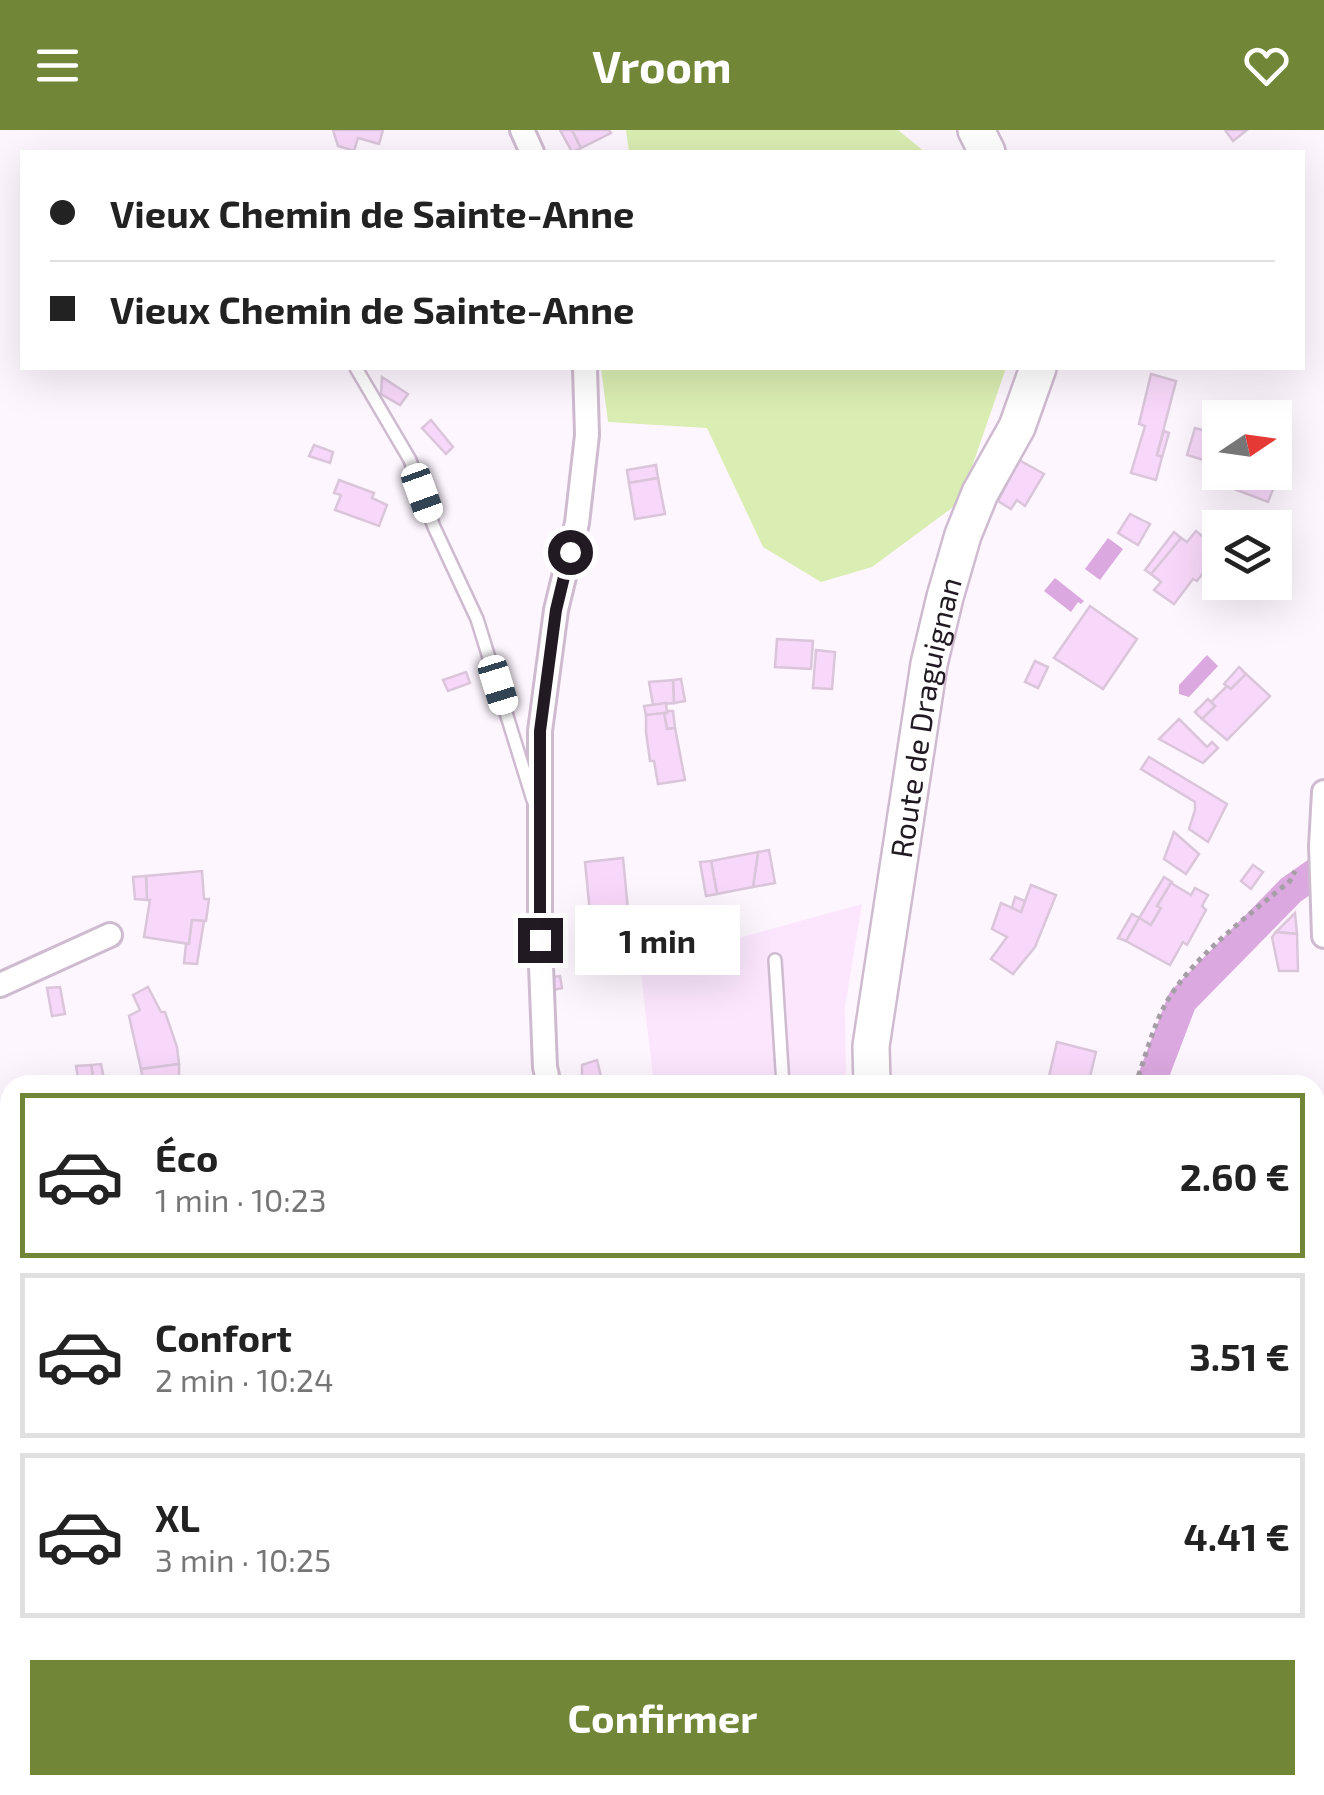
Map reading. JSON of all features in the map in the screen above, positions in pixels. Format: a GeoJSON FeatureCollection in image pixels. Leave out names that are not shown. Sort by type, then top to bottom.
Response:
{"type":"FeatureCollection","features":[{"type":"Feature","properties":{"kind":"main road","name":"Route de Draguignan"},"geometry":{"type":"LineString","coordinates":[[872,1075],[871,1046],[929,664],[944,597],[980,493],[1017,427],[1037,370]]}},
{"type":"Feature","properties":{"kind":"street"},"geometry":{"type":"LineString","coordinates":[[547,1075],[538,818],[540,731],[556,610],[577,523],[587,435],[585,370]]}},
{"type":"Feature","properties":{"kind":"street"},"geometry":{"type":"LineString","coordinates":[[1323,925],[1324,792]]}},
{"type":"Feature","properties":{"kind":"street"},"geometry":{"type":"LineString","coordinates":[[0,985],[110,935]]}},
{"type":"Feature","properties":{"kind":"lane"},"geometry":{"type":"LineString","coordinates":[[357,370],[410,460],[434,527],[478,619],[538,818]]}},
{"type":"Feature","properties":{"kind":"lane"},"geometry":{"type":"LineString","coordinates":[[776,960],[783,1075]]}},
{"type":"Feature","properties":{"kind":"path"},"geometry":{"type":"LineString","coordinates":[[1140,1075],[1164,1008],[1181,980],[1290,881],[1305,845],[1322,840]]}},
{"type":"Feature","properties":{"kind":"shaded area"},"geometry":{"type":"Polygon","coordinates":[[[1108,538],[1123,549],[1100,580],[1085,569],[1108,538]]]}},
{"type":"Feature","properties":{"kind":"shaded area"},"geometry":{"type":"Polygon","coordinates":[[[1055,578],[1084,601],[1078,602],[1071,612],[1044,591],[1055,578]]]}},
{"type":"Feature","properties":{"kind":"shaded area"},"geometry":{"type":"Polygon","coordinates":[[[1207,655],[1218,666],[1189,697],[1179,694],[1179,685],[1207,655]]]}},
{"type":"Feature","properties":{"kind":"shaded area"},"geometry":{"type":"Polygon","coordinates":[[[862,904],[845,1007],[846,1075],[653,1075],[640,965],[862,904]]]}},
{"type":"Feature","properties":{"kind":"green space"},"geometry":{"type":"Polygon","coordinates":[[[626,130],[898,130],[923,150],[629,150],[626,130]]]}},
{"type":"Feature","properties":{"kind":"green space"},"geometry":{"type":"Polygon","coordinates":[[[601,370],[1005,370],[960,502],[872,567],[821,582],[763,547],[707,428],[608,422],[601,370]]]}},
{"type":"Feature","properties":{"kind":"building"},"geometry":{"type":"Polygon","coordinates":[[[333,130],[383,130],[379,144],[358,138],[354,150],[338,146],[333,130]]]}},
{"type":"Feature","properties":{"kind":"building"},"geometry":{"type":"Polygon","coordinates":[[[560,130],[572,130],[581,148],[571,150],[560,130]]]}},
{"type":"Feature","properties":{"kind":"building"},"geometry":{"type":"Polygon","coordinates":[[[572,130],[609,130],[611,133],[581,148],[572,130]]]}},
{"type":"Feature","properties":{"kind":"building"},"geometry":{"type":"Polygon","coordinates":[[[1225,130],[1247,130],[1233,141],[1225,130]]]}},
{"type":"Feature","properties":{"kind":"building"},"geometry":{"type":"Polygon","coordinates":[[[1151,374],[1176,381],[1157,455],[1162,457],[1156,480],[1131,473],[1145,426],[1139,424],[1151,374]]]}},
{"type":"Feature","properties":{"kind":"building"},"geometry":{"type":"Polygon","coordinates":[[[382,377],[408,394],[400,405],[381,394],[382,377]]]}},
{"type":"Feature","properties":{"kind":"building"},"geometry":{"type":"Polygon","coordinates":[[[431,420],[453,447],[446,454],[422,428],[431,420]]]}},
{"type":"Feature","properties":{"kind":"building"},"geometry":{"type":"Polygon","coordinates":[[[1195,428],[1202,430],[1202,460],[1187,455],[1195,428]]]}},
{"type":"Feature","properties":{"kind":"building"},"geometry":{"type":"Polygon","coordinates":[[[1164,431],[1169,433],[1162,457],[1157,455],[1164,431]]]}},
{"type":"Feature","properties":{"kind":"building"},"geometry":{"type":"Polygon","coordinates":[[[314,445],[333,452],[330,463],[309,456],[314,445]]]}},
{"type":"Feature","properties":{"kind":"building"},"geometry":{"type":"Polygon","coordinates":[[[1019,460],[1044,474],[1025,506],[1017,500],[1011,509],[998,501],[1019,460]]]}},
{"type":"Feature","properties":{"kind":"building"},"geometry":{"type":"Polygon","coordinates":[[[656,465],[658,478],[629,483],[627,470],[656,465]]]}},
{"type":"Feature","properties":{"kind":"building"},"geometry":{"type":"Polygon","coordinates":[[[658,478],[665,514],[635,519],[629,483],[658,478]]]}},
{"type":"Feature","properties":{"kind":"building"},"geometry":{"type":"Polygon","coordinates":[[[339,480],[374,493],[372,498],[387,505],[379,526],[335,510],[341,495],[334,493],[339,480]]]}},
{"type":"Feature","properties":{"kind":"building"},"geometry":{"type":"Polygon","coordinates":[[[1237,490],[1273,490],[1268,502],[1237,490]]]}},
{"type":"Feature","properties":{"kind":"building"},"geometry":{"type":"Polygon","coordinates":[[[1130,514],[1150,524],[1138,545],[1118,533],[1130,514]]]}},
{"type":"Feature","properties":{"kind":"building"},"geometry":{"type":"Polygon","coordinates":[[[1196,531],[1202,536],[1202,574],[1197,581],[1193,579],[1174,604],[1154,590],[1161,582],[1151,574],[1181,538],[1187,542],[1196,531]]]}},
{"type":"Feature","properties":{"kind":"building"},"geometry":{"type":"Polygon","coordinates":[[[1174,532],[1181,538],[1151,574],[1145,570],[1174,532]]]}},
{"type":"Feature","properties":{"kind":"building"},"geometry":{"type":"Polygon","coordinates":[[[1090,606],[1137,639],[1103,689],[1054,658],[1090,606]]]}},
{"type":"Feature","properties":{"kind":"building"},"geometry":{"type":"Polygon","coordinates":[[[777,639],[813,641],[811,669],[775,667],[777,639]]]}},
{"type":"Feature","properties":{"kind":"building"},"geometry":{"type":"Polygon","coordinates":[[[816,650],[835,652],[832,689],[813,688],[816,650]]]}},
{"type":"Feature","properties":{"kind":"building"},"geometry":{"type":"Polygon","coordinates":[[[1035,661],[1048,667],[1038,688],[1025,682],[1035,661]]]}},
{"type":"Feature","properties":{"kind":"building"},"geometry":{"type":"Polygon","coordinates":[[[1239,667],[1246,674],[1231,689],[1224,684],[1239,667]]]}},
{"type":"Feature","properties":{"kind":"building"},"geometry":{"type":"Polygon","coordinates":[[[466,672],[470,683],[448,691],[443,680],[466,672]]]}},
{"type":"Feature","properties":{"kind":"building"},"geometry":{"type":"Polygon","coordinates":[[[1246,674],[1270,696],[1227,740],[1202,719],[1215,706],[1211,702],[1246,674]]]}},
{"type":"Feature","properties":{"kind":"building"},"geometry":{"type":"Polygon","coordinates":[[[681,679],[685,701],[674,703],[673,680],[681,679]]]}},
{"type":"Feature","properties":{"kind":"building"},"geometry":{"type":"Polygon","coordinates":[[[673,680],[674,703],[653,705],[649,682],[673,680]]]}},
{"type":"Feature","properties":{"kind":"building"},"geometry":{"type":"Polygon","coordinates":[[[1208,699],[1215,706],[1202,719],[1195,712],[1208,699]]]}},
{"type":"Feature","properties":{"kind":"building"},"geometry":{"type":"Polygon","coordinates":[[[666,703],[667,713],[646,715],[644,706],[666,703]]]}},
{"type":"Feature","properties":{"kind":"building"},"geometry":{"type":"Polygon","coordinates":[[[667,711],[673,711],[675,728],[667,729],[667,711]]]}},
{"type":"Feature","properties":{"kind":"building"},"geometry":{"type":"Polygon","coordinates":[[[664,713],[667,729],[675,728],[685,780],[658,784],[654,761],[650,761],[646,715],[664,713]]]}},
{"type":"Feature","properties":{"kind":"building"},"geometry":{"type":"Polygon","coordinates":[[[1179,719],[1207,747],[1212,742],[1218,748],[1203,763],[1159,739],[1179,719]]]}},
{"type":"Feature","properties":{"kind":"building"},"geometry":{"type":"Polygon","coordinates":[[[1149,757],[1227,804],[1208,842],[1189,829],[1195,802],[1141,769],[1149,757]]]}},
{"type":"Feature","properties":{"kind":"building"},"geometry":{"type":"Polygon","coordinates":[[[1174,832],[1199,854],[1186,874],[1164,859],[1174,832]]]}},
{"type":"Feature","properties":{"kind":"building"},"geometry":{"type":"Polygon","coordinates":[[[769,850],[775,883],[753,887],[758,852],[769,850]]]}},
{"type":"Feature","properties":{"kind":"building"},"geometry":{"type":"Polygon","coordinates":[[[758,852],[753,887],[717,894],[711,861],[758,852]]]}},
{"type":"Feature","properties":{"kind":"building"},"geometry":{"type":"Polygon","coordinates":[[[623,858],[628,910],[590,913],[585,862],[623,858]]]}},
{"type":"Feature","properties":{"kind":"building"},"geometry":{"type":"Polygon","coordinates":[[[711,861],[717,894],[706,896],[700,862],[711,861]]]}},
{"type":"Feature","properties":{"kind":"building"},"geometry":{"type":"Polygon","coordinates":[[[1253,865],[1263,872],[1251,889],[1241,881],[1253,865]]]}},
{"type":"Feature","properties":{"kind":"building"},"geometry":{"type":"Polygon","coordinates":[[[202,871],[204,899],[209,899],[206,921],[192,920],[189,944],[144,937],[150,900],[146,876],[202,871]]]}},
{"type":"Feature","properties":{"kind":"building"},"geometry":{"type":"Polygon","coordinates":[[[146,876],[147,900],[135,899],[133,877],[146,876]]]}},
{"type":"Feature","properties":{"kind":"building"},"geometry":{"type":"Polygon","coordinates":[[[1164,877],[1172,882],[1151,925],[1139,918],[1164,877]]]}},
{"type":"Feature","properties":{"kind":"building"},"geometry":{"type":"Polygon","coordinates":[[[1171,883],[1191,895],[1195,888],[1208,895],[1202,906],[1206,910],[1187,945],[1183,942],[1170,965],[1126,941],[1139,918],[1151,925],[1171,883]]]}},
{"type":"Feature","properties":{"kind":"building"},"geometry":{"type":"Polygon","coordinates":[[[1031,885],[1056,895],[1035,947],[1013,974],[991,959],[1007,937],[992,929],[1001,903],[1021,912],[1031,885]]]}},
{"type":"Feature","properties":{"kind":"building"},"geometry":{"type":"Polygon","coordinates":[[[1015,897],[1025,901],[1021,912],[1012,908],[1015,897]]]}},
{"type":"Feature","properties":{"kind":"building"},"geometry":{"type":"Polygon","coordinates":[[[1295,913],[1297,934],[1276,932],[1295,913]]]}},
{"type":"Feature","properties":{"kind":"building"},"geometry":{"type":"Polygon","coordinates":[[[1132,914],[1139,918],[1126,941],[1118,938],[1132,914]]]}},
{"type":"Feature","properties":{"kind":"building"},"geometry":{"type":"Polygon","coordinates":[[[192,920],[204,921],[197,964],[184,963],[192,920]]]}},
{"type":"Feature","properties":{"kind":"building"},"geometry":{"type":"Polygon","coordinates":[[[1276,932],[1297,934],[1298,971],[1279,971],[1272,937],[1276,932]]]}},
{"type":"Feature","properties":{"kind":"building"},"geometry":{"type":"Polygon","coordinates":[[[560,976],[562,988],[549,991],[548,978],[560,976]]]}},
{"type":"Feature","properties":{"kind":"building"},"geometry":{"type":"Polygon","coordinates":[[[60,987],[65,1014],[52,1016],[47,988],[60,987]]]}},
{"type":"Feature","properties":{"kind":"building"},"geometry":{"type":"Polygon","coordinates":[[[148,987],[161,1012],[165,1012],[179,1064],[141,1069],[129,1016],[140,1010],[133,995],[148,987]]]}},
{"type":"Feature","properties":{"kind":"building"},"geometry":{"type":"Polygon","coordinates":[[[1057,1042],[1096,1052],[1090,1075],[1049,1075],[1057,1042]]]}},
{"type":"Feature","properties":{"kind":"building"},"geometry":{"type":"Polygon","coordinates":[[[597,1060],[601,1075],[582,1075],[582,1065],[597,1060]]]}},
{"type":"Feature","properties":{"kind":"building"},"geometry":{"type":"Polygon","coordinates":[[[101,1064],[103,1075],[93,1075],[91,1065],[101,1064]]]}},
{"type":"Feature","properties":{"kind":"building"},"geometry":{"type":"Polygon","coordinates":[[[179,1064],[179,1075],[142,1075],[141,1069],[179,1064]]]}},
{"type":"Feature","properties":{"kind":"building"},"geometry":{"type":"Polygon","coordinates":[[[91,1065],[93,1075],[78,1075],[76,1066],[91,1065]]]}},
{"type":"Feature","properties":{"kind":"waterway"},"geometry":{"type":"LineString","coordinates":[[1154,1075],[1182,1001],[1291,890],[1324,867]]}},
{"type":"Feature","properties":{"kind":"route"},"geometry":{"type":"LineString","coordinates":[[540,940],[540,731],[556,610],[570,552]]}}]}
